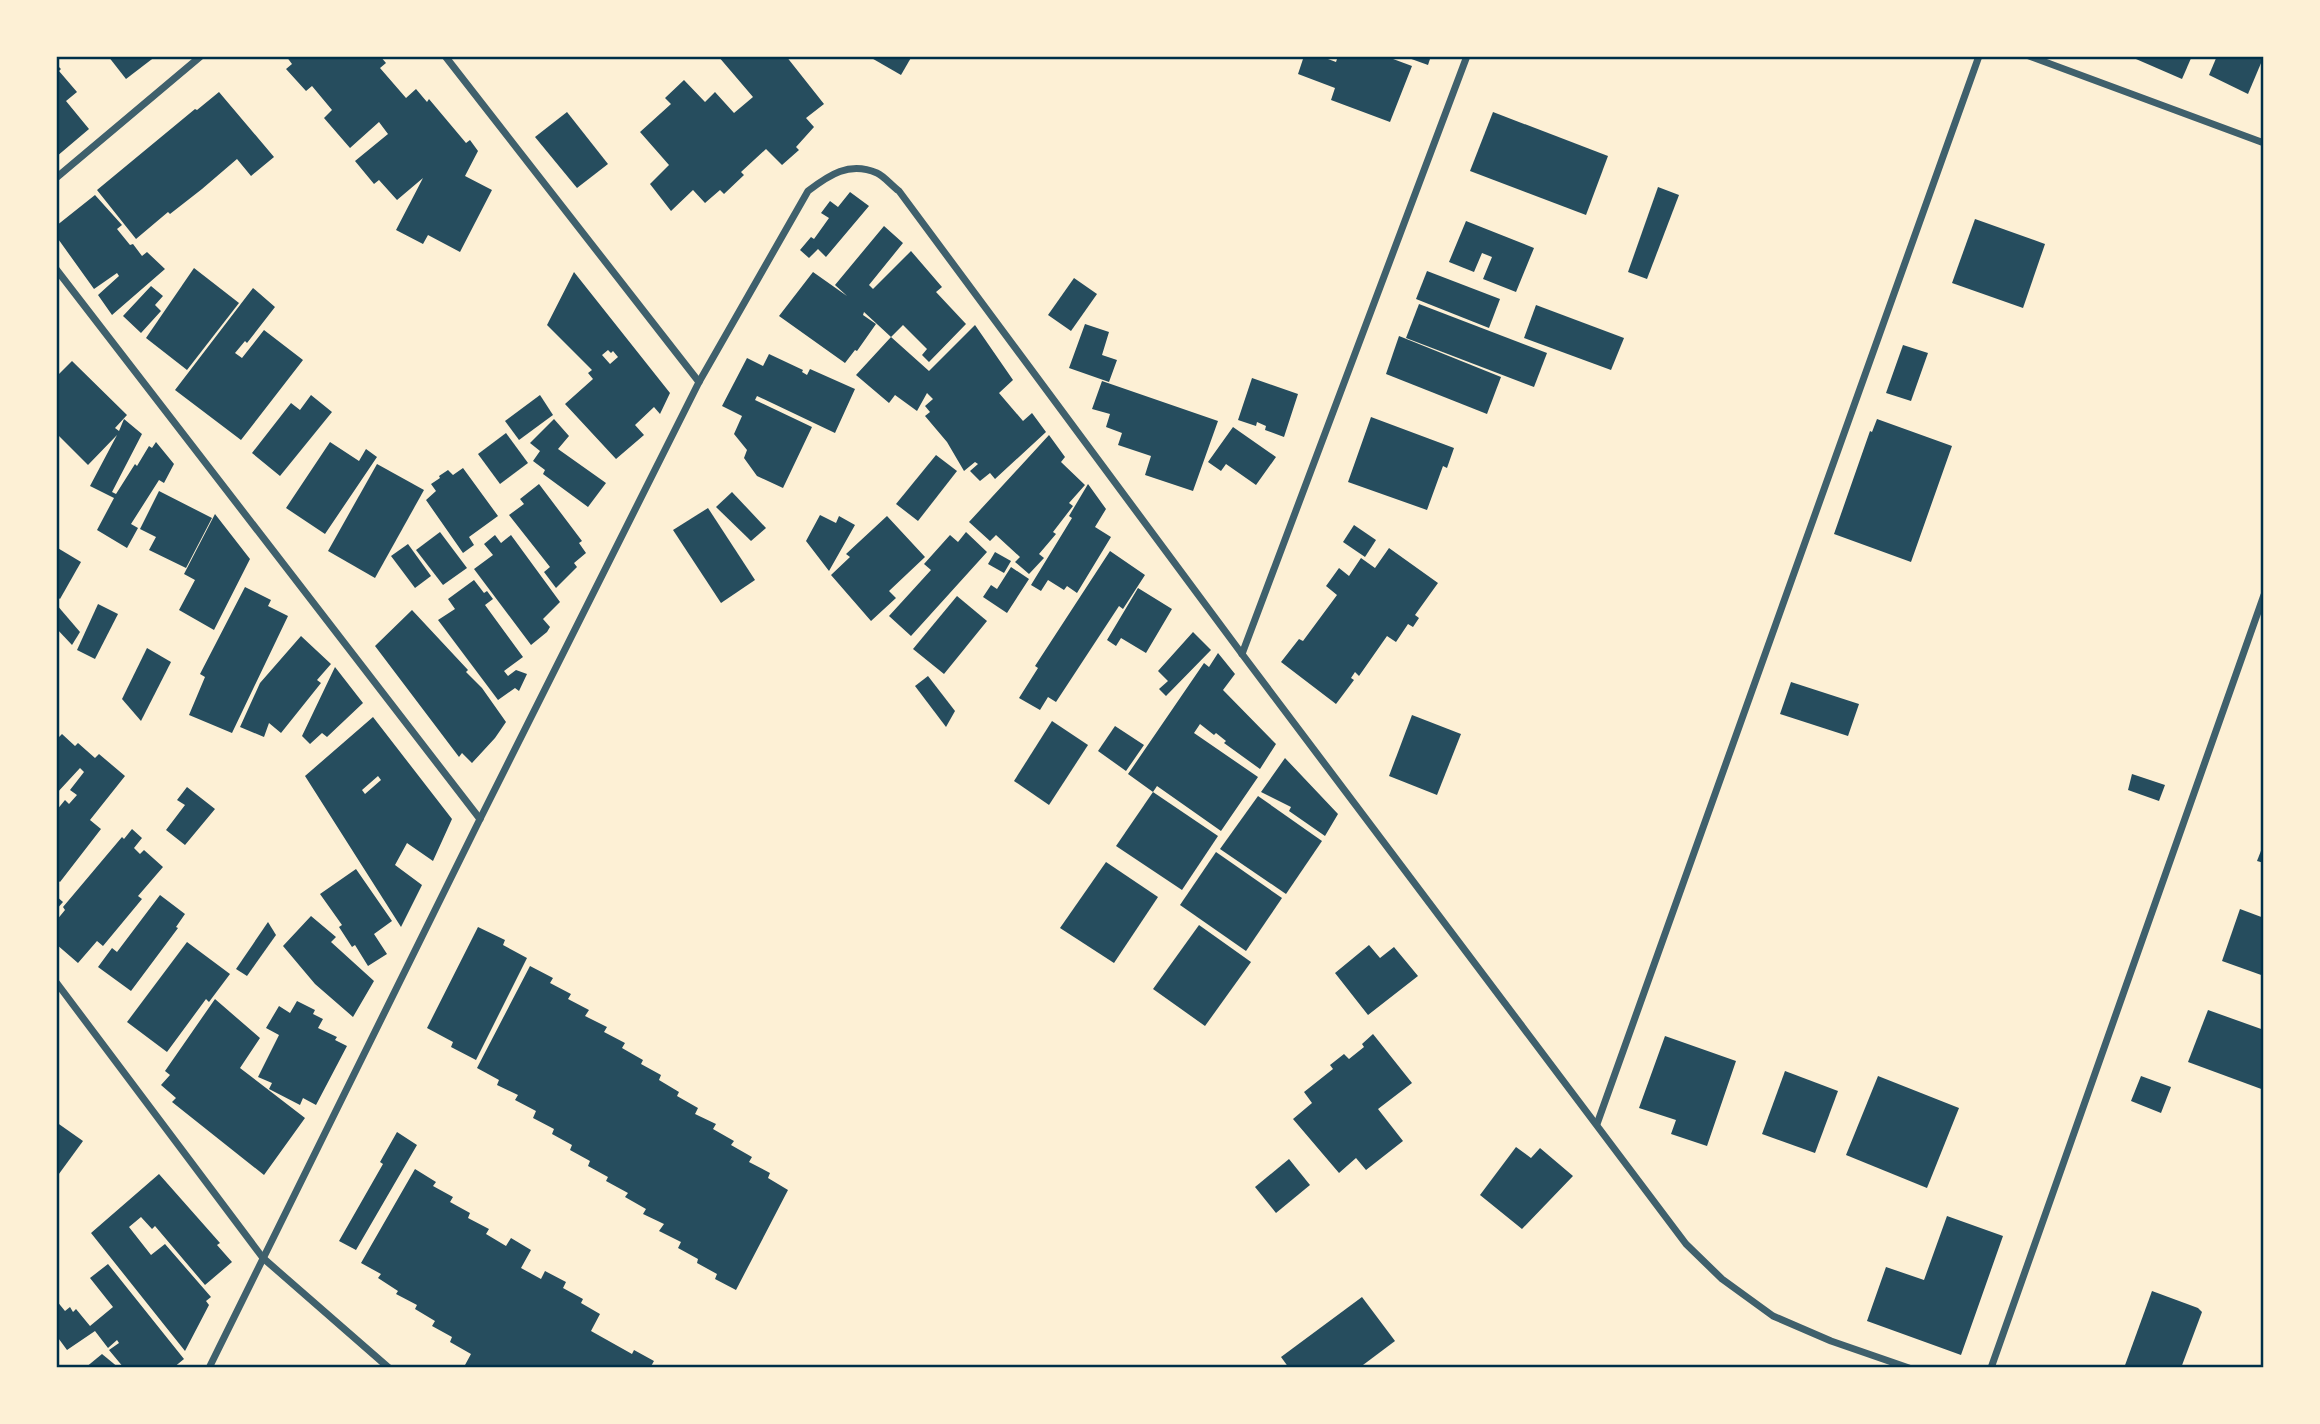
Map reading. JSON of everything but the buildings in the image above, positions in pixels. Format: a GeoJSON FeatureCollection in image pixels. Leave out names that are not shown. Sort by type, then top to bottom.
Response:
{"type":"FeatureCollection","features":[{"type":"Feature","properties":{"kind":"street"},"geometry":{"type":"LineString","coordinates":[[56,178],[201,56]]}},
{"type":"Feature","properties":{"kind":"street"},"geometry":{"type":"LineString","coordinates":[[445,56],[699,382]]}},
{"type":"Feature","properties":{"kind":"street"},"geometry":{"type":"LineString","coordinates":[[1242,654],[1467,56]]}},
{"type":"Feature","properties":{"kind":"street"},"geometry":{"type":"LineString","coordinates":[[1597,1124],[1979,56]]}},
{"type":"Feature","properties":{"kind":"street"},"geometry":{"type":"LineString","coordinates":[[2029,56],[2264,143]]}},
{"type":"Feature","properties":{"kind":"street"},"geometry":{"type":"LineString","coordinates":[[209,1368],[699,382],[808,191],[831,174],[852,168],[878,173],[899,191],[1242,654],[1686,1244],[1722,1279],[1773,1316],[1831,1341],[1909,1368]]}},
{"type":"Feature","properties":{"kind":"street"},"geometry":{"type":"LineString","coordinates":[[56,269],[480,819]]}},
{"type":"Feature","properties":{"kind":"street"},"geometry":{"type":"LineString","coordinates":[[1991,1368],[2264,595]]}},
{"type":"Feature","properties":{"kind":"street"},"geometry":{"type":"LineString","coordinates":[[56,982],[263,1258],[389,1368]]}}]}
